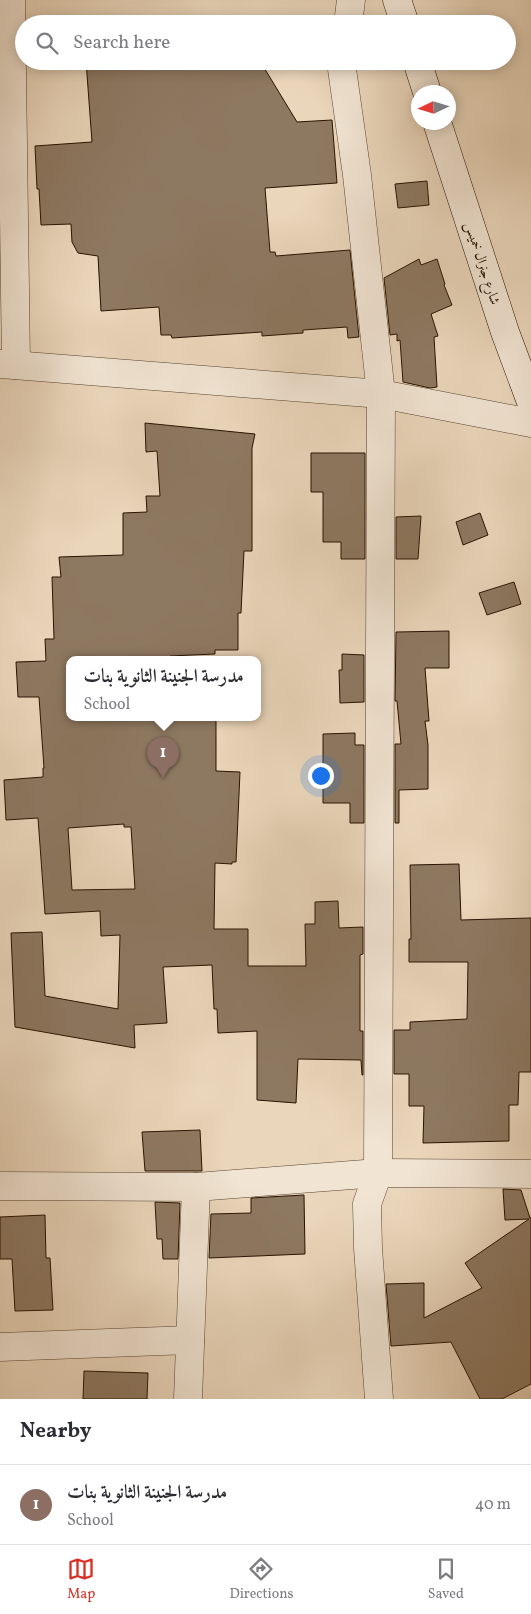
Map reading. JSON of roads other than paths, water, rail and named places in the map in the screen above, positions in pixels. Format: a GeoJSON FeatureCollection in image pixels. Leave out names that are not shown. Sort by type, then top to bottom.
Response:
{"type":"FeatureCollection","features":[{"type":"Feature","properties":{"kind":"street"},"geometry":{"type":"LineString","coordinates":[[11,0],[8,365],[381,394],[531,423]]}},
{"type":"Feature","properties":{"kind":"street"},"geometry":{"type":"LineString","coordinates":[[349,15],[351,0]]}},
{"type":"Feature","properties":{"kind":"street"},"geometry":{"type":"LineString","coordinates":[[397,0],[402,15]]}},
{"type":"Feature","properties":{"kind":"street"},"geometry":{"type":"LineString","coordinates":[[342,70],[357,175],[381,394],[378,1173],[367,1204],[379,1399]]}},
{"type":"Feature","properties":{"kind":"street"},"geometry":{"type":"LineString","coordinates":[[420,70],[425,85]]}},
{"type":"Feature","properties":{"kind":"street","name":"شارع جنرال خميس"},"geometry":{"type":"LineString","coordinates":[[440,130],[505,332],[531,402]]}},
{"type":"Feature","properties":{"kind":"street"},"geometry":{"type":"LineString","coordinates":[[0,1186],[196,1187],[378,1173],[531,1174]]}},
{"type":"Feature","properties":{"kind":"street"},"geometry":{"type":"LineString","coordinates":[[188,1399],[196,1187]]}},
{"type":"Feature","properties":{"kind":"street"},"geometry":{"type":"LineString","coordinates":[[0,1347],[190,1340]]}},
{"type":"Feature","properties":{"kind":"place","name":"مدرسة الجنينة الثانوية بنات"},"geometry":{"type":"Point","coordinates":[163,778]}}]}
